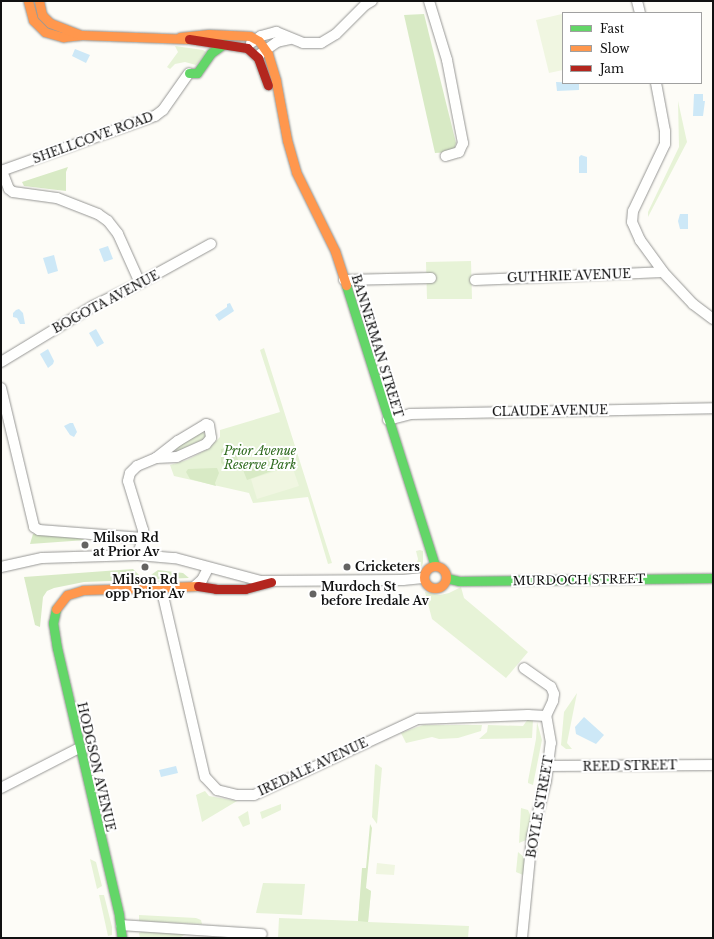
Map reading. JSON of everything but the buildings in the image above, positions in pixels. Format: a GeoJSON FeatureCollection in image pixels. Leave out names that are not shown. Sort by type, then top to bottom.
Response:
{"type":"FeatureCollection","features":[{"type":"Feature","properties":{"kind":"main road"},"geometry":{"type":"LineString","coordinates":[[28,1],[34,20],[45,32],[63,37],[82,35],[180,37],[228,34],[261,44]]}},
{"type":"Feature","properties":{"kind":"main road"},"geometry":{"type":"LineString","coordinates":[[39,1],[42,14],[50,23],[63,26],[82,35]]}},
{"type":"Feature","properties":{"kind":"main road"},"geometry":{"type":"LineString","coordinates":[[180,37],[224,44],[252,52]]}},
{"type":"Feature","properties":{"kind":"main road"},"geometry":{"type":"LineString","coordinates":[[189,73],[197,73],[216,48],[224,44]]}},
{"type":"Feature","properties":{"kind":"main road","name":"BANNERMAN STREET"},"geometry":{"type":"LineString","coordinates":[[261,44],[276,81],[287,140],[297,176],[333,245],[434,565]]}},
{"type":"Feature","properties":{"kind":"main road","name":"BANNERMAN STREET"},"geometry":{"type":"LineString","coordinates":[[252,52],[267,80],[277,116],[287,140]]}},
{"type":"Feature","properties":{"kind":"main road"},"geometry":{"type":"LineString","coordinates":[[434,565],[442,568],[446,574],[443,585],[434,588],[425,584],[423,578],[428,568],[434,565]]}},
{"type":"Feature","properties":{"kind":"main road","name":"MURDOCH STREET"},"geometry":{"type":"LineString","coordinates":[[446,578],[459,581],[713,578]]}},
{"type":"Feature","properties":{"kind":"main road"},"geometry":{"type":"LineString","coordinates":[[161,587],[196,586],[216,589],[245,589],[271,582]]}},
{"type":"Feature","properties":{"kind":"main road","name":"HODGSON AVENUE"},"geometry":{"type":"LineString","coordinates":[[122,938],[121,925],[79,748],[54,633],[54,614],[61,600],[74,592],[92,589],[161,587]]}},
{"type":"Feature","properties":{"kind":"street"},"geometry":{"type":"LineString","coordinates":[[252,52],[276,32],[281,33],[290,39],[309,44],[327,41],[372,1]]}},
{"type":"Feature","properties":{"kind":"street"},"geometry":{"type":"LineString","coordinates":[[429,1],[447,60],[463,143],[459,152],[446,156]]}},
{"type":"Feature","properties":{"kind":"street"},"geometry":{"type":"LineString","coordinates":[[637,1],[640,12]]}},
{"type":"Feature","properties":{"kind":"street"},"geometry":{"type":"LineString","coordinates":[[252,52],[261,44],[290,39]]}},
{"type":"Feature","properties":{"kind":"street","name":"SHELLCOVE ROAD"},"geometry":{"type":"LineString","coordinates":[[2,171],[155,116],[163,110],[189,73]]}},
{"type":"Feature","properties":{"kind":"street"},"geometry":{"type":"LineString","coordinates":[[656,84],[665,131],[665,144],[633,210],[632,222],[640,240],[663,272],[693,304],[713,319]]}},
{"type":"Feature","properties":{"kind":"street"},"geometry":{"type":"LineString","coordinates":[[2,171],[9,189],[13,192],[57,198],[98,214],[108,221],[118,234],[140,283]]}},
{"type":"Feature","properties":{"kind":"street","name":"BOGOTA AVENUE"},"geometry":{"type":"LineString","coordinates":[[1,362],[93,306],[140,283],[211,244]]}},
{"type":"Feature","properties":{"kind":"street","name":"GUTHRIE AVENUE"},"geometry":{"type":"LineString","coordinates":[[475,280],[663,272]]}},
{"type":"Feature","properties":{"kind":"street"},"geometry":{"type":"LineString","coordinates":[[344,280],[431,278]]}},
{"type":"Feature","properties":{"kind":"street"},"geometry":{"type":"LineString","coordinates":[[1,388],[34,527],[39,530],[143,538]]}},
{"type":"Feature","properties":{"kind":"street","name":"CLAUDE AVENUE"},"geometry":{"type":"LineString","coordinates":[[388,420],[410,414],[713,408]]}},
{"type":"Feature","properties":{"kind":"street"},"geometry":{"type":"LineString","coordinates":[[138,555],[143,538],[142,525],[128,477],[137,466],[156,458],[183,437],[206,424],[209,425],[211,438],[206,444],[177,456],[156,458]]}},
{"type":"Feature","properties":{"kind":"street"},"geometry":{"type":"LineString","coordinates":[[1,566],[42,558],[138,555],[175,558],[251,580],[271,582],[397,580],[423,578]]}},
{"type":"Feature","properties":{"kind":"street"},"geometry":{"type":"LineString","coordinates":[[196,586],[202,580],[208,568]]}},
{"type":"Feature","properties":{"kind":"street","name":"IREDALE AVENUE"},"geometry":{"type":"LineString","coordinates":[[161,587],[205,777],[217,790],[243,796],[254,795],[418,719],[528,714],[546,716]]}},
{"type":"Feature","properties":{"kind":"street"},"geometry":{"type":"LineString","coordinates":[[524,668],[551,687],[554,694],[554,701],[546,716]]}},
{"type":"Feature","properties":{"kind":"street","name":"BOYLE STREET"},"geometry":{"type":"LineString","coordinates":[[522,938],[532,836],[548,766],[551,743],[550,729],[546,716]]}},
{"type":"Feature","properties":{"kind":"street"},"geometry":{"type":"LineString","coordinates":[[1,788],[79,748]]}},
{"type":"Feature","properties":{"kind":"street","name":"REED STREET"},"geometry":{"type":"LineString","coordinates":[[548,766],[713,765]]}},
{"type":"Feature","properties":{"kind":"street"},"geometry":{"type":"LineString","coordinates":[[121,925],[262,934]]}},
{"type":"Feature","properties":{"kind":"green space"},"geometry":{"type":"Polygon","coordinates":[[[424,14],[456,143],[454,150],[450,152],[435,153],[404,15],[424,14]]]}},
{"type":"Feature","properties":{"kind":"green space"},"geometry":{"type":"Polygon","coordinates":[[[562,14],[562,70],[549,73],[536,20],[562,14]]]}},
{"type":"Feature","properties":{"kind":"green space"},"geometry":{"type":"Polygon","coordinates":[[[175,46],[203,50],[206,52],[196,65],[185,62],[175,64],[170,69],[167,67],[178,52],[175,46]]]}},
{"type":"Feature","properties":{"kind":"green space"},"geometry":{"type":"Polygon","coordinates":[[[678,101],[687,142],[648,217],[648,212],[679,147],[678,101]]]}},
{"type":"Feature","properties":{"kind":"green space"},"geometry":{"type":"Polygon","coordinates":[[[68,167],[66,172],[66,191],[24,186],[22,182],[68,167]]]}},
{"type":"Feature","properties":{"kind":"green space"},"geometry":{"type":"Polygon","coordinates":[[[471,261],[472,299],[427,299],[426,262],[471,261]]]}},
{"type":"Feature","properties":{"kind":"green space","name":"Prior Avenue Reserve Park"},"geometry":{"type":"Polygon","coordinates":[[[264,348],[332,563],[328,564],[308,497],[253,503],[249,493],[174,476],[170,465],[187,460],[208,449],[220,437],[220,430],[280,412],[260,350],[264,348]]]}},
{"type":"Feature","properties":{"kind":"green space"},"geometry":{"type":"Polygon","coordinates":[[[203,432],[206,435],[204,439],[176,452],[175,449],[179,445],[203,432]]]}},
{"type":"Feature","properties":{"kind":"green space"},"geometry":{"type":"Polygon","coordinates":[[[234,448],[238,460],[225,466],[221,463],[221,449],[234,448]]]}},
{"type":"Feature","properties":{"kind":"green space"},"geometry":{"type":"Polygon","coordinates":[[[287,450],[290,450],[293,461],[288,465],[247,480],[243,470],[274,459],[282,459],[287,450]]]}},
{"type":"Feature","properties":{"kind":"green space"},"geometry":{"type":"Polygon","coordinates":[[[292,466],[299,486],[257,499],[251,479],[292,466]]]}},
{"type":"Feature","properties":{"kind":"green space"},"geometry":{"type":"Polygon","coordinates":[[[217,468],[219,473],[215,483],[216,486],[190,479],[186,472],[188,469],[217,468]]]}},
{"type":"Feature","properties":{"kind":"green space"},"geometry":{"type":"Polygon","coordinates":[[[33,534],[77,538],[86,540],[30,544],[33,534]]]}},
{"type":"Feature","properties":{"kind":"green space"},"geometry":{"type":"Polygon","coordinates":[[[416,551],[423,551],[423,563],[422,566],[414,571],[412,568],[416,566],[418,559],[416,551]]]}},
{"type":"Feature","properties":{"kind":"green space"},"geometry":{"type":"Polygon","coordinates":[[[133,569],[141,577],[148,577],[158,570],[183,573],[189,578],[84,582],[54,588],[47,591],[43,597],[40,627],[35,625],[24,577],[133,569]]]}},
{"type":"Feature","properties":{"kind":"green space"},"geometry":{"type":"Polygon","coordinates":[[[461,587],[464,598],[528,652],[506,678],[432,619],[425,592],[440,595],[449,593],[461,587]]]}},
{"type":"Feature","properties":{"kind":"green space"},"geometry":{"type":"Polygon","coordinates":[[[577,693],[567,743],[572,749],[566,749],[561,745],[564,712],[577,693]]]}},
{"type":"Feature","properties":{"kind":"green space"},"geometry":{"type":"Polygon","coordinates":[[[528,719],[533,720],[532,738],[479,739],[487,732],[488,725],[523,726],[528,719]]]}},
{"type":"Feature","properties":{"kind":"green space"},"geometry":{"type":"Polygon","coordinates":[[[537,722],[542,740],[533,785],[528,783],[528,781],[536,739],[537,722]]]}},
{"type":"Feature","properties":{"kind":"green space"},"geometry":{"type":"Polygon","coordinates":[[[423,725],[482,725],[481,731],[458,738],[439,739],[432,737],[406,743],[401,733],[423,725]]]}},
{"type":"Feature","properties":{"kind":"green space"},"geometry":{"type":"Polygon","coordinates":[[[376,764],[382,768],[377,824],[372,817],[376,764]]]}},
{"type":"Feature","properties":{"kind":"green space"},"geometry":{"type":"Polygon","coordinates":[[[205,791],[209,796],[237,801],[202,822],[196,795],[205,791]]]}},
{"type":"Feature","properties":{"kind":"green space"},"geometry":{"type":"Polygon","coordinates":[[[281,804],[281,810],[262,819],[260,812],[281,804]]]}},
{"type":"Feature","properties":{"kind":"green space"},"geometry":{"type":"Polygon","coordinates":[[[521,808],[528,810],[531,817],[526,840],[519,843],[521,808]]]}},
{"type":"Feature","properties":{"kind":"green space"},"geometry":{"type":"Polygon","coordinates":[[[248,811],[250,824],[243,827],[238,817],[248,811]]]}},
{"type":"Feature","properties":{"kind":"green space"},"geometry":{"type":"Polygon","coordinates":[[[370,824],[372,828],[366,888],[371,891],[368,922],[358,921],[362,868],[366,868],[370,824]]]}},
{"type":"Feature","properties":{"kind":"green space"},"geometry":{"type":"Polygon","coordinates":[[[518,852],[526,859],[525,875],[516,872],[518,852]]]}},
{"type":"Feature","properties":{"kind":"green space"},"geometry":{"type":"Polygon","coordinates":[[[90,859],[96,862],[102,886],[97,889],[90,859]]]}},
{"type":"Feature","properties":{"kind":"green space"},"geometry":{"type":"Polygon","coordinates":[[[377,863],[395,865],[394,875],[376,874],[377,863]]]}},
{"type":"Feature","properties":{"kind":"green space"},"geometry":{"type":"Polygon","coordinates":[[[263,883],[305,884],[302,915],[256,913],[263,883]]]}},
{"type":"Feature","properties":{"kind":"green space"},"geometry":{"type":"Polygon","coordinates":[[[361,887],[371,891],[368,922],[469,926],[468,938],[278,938],[279,918],[358,921],[361,887]]]}},
{"type":"Feature","properties":{"kind":"green space"},"geometry":{"type":"Polygon","coordinates":[[[99,895],[104,895],[112,927],[112,935],[108,936],[99,895]]]}},
{"type":"Feature","properties":{"kind":"green space"},"geometry":{"type":"Polygon","coordinates":[[[139,915],[196,918],[201,920],[202,924],[139,921],[139,915]]]}},
{"type":"Feature","properties":{"kind":"green space"},"geometry":{"type":"Polygon","coordinates":[[[139,933],[188,933],[179,938],[140,938],[139,933]]]}},
{"type":"Feature","properties":{"kind":"water"},"geometry":{"type":"Polygon","coordinates":[[[75,49],[90,55],[86,63],[72,56],[75,49]]]}},
{"type":"Feature","properties":{"kind":"water"},"geometry":{"type":"Polygon","coordinates":[[[556,82],[562,82],[562,84],[579,84],[579,90],[557,91],[556,82]]]}},
{"type":"Feature","properties":{"kind":"water"},"geometry":{"type":"Polygon","coordinates":[[[694,94],[703,94],[703,101],[705,101],[703,116],[693,116],[694,94]]]}},
{"type":"Feature","properties":{"kind":"water"},"geometry":{"type":"Polygon","coordinates":[[[581,155],[587,157],[587,173],[579,173],[579,157],[581,155]]]}},
{"type":"Feature","properties":{"kind":"water"},"geometry":{"type":"Polygon","coordinates":[[[680,214],[688,214],[688,229],[680,229],[678,221],[680,214]]]}},
{"type":"Feature","properties":{"kind":"water"},"geometry":{"type":"Polygon","coordinates":[[[108,246],[113,259],[104,262],[99,249],[108,246]]]}},
{"type":"Feature","properties":{"kind":"water"},"geometry":{"type":"Polygon","coordinates":[[[54,255],[58,271],[48,274],[43,258],[54,255]]]}},
{"type":"Feature","properties":{"kind":"water"},"geometry":{"type":"Polygon","coordinates":[[[230,303],[234,311],[219,321],[215,315],[227,307],[227,304],[230,303]]]}},
{"type":"Feature","properties":{"kind":"water"},"geometry":{"type":"Polygon","coordinates":[[[19,309],[23,313],[25,324],[20,324],[17,318],[13,317],[13,313],[19,309]]]}},
{"type":"Feature","properties":{"kind":"water"},"geometry":{"type":"Polygon","coordinates":[[[96,329],[104,343],[97,347],[89,333],[96,329]]]}},
{"type":"Feature","properties":{"kind":"water"},"geometry":{"type":"Polygon","coordinates":[[[48,349],[54,361],[48,368],[40,354],[48,349]]]}},
{"type":"Feature","properties":{"kind":"water"},"geometry":{"type":"Polygon","coordinates":[[[73,423],[77,432],[74,437],[70,435],[64,426],[73,423]]]}},
{"type":"Feature","properties":{"kind":"water"},"geometry":{"type":"Polygon","coordinates":[[[584,717],[604,735],[596,744],[576,734],[575,727],[584,717]]]}},
{"type":"Feature","properties":{"kind":"water"},"geometry":{"type":"Polygon","coordinates":[[[176,766],[178,773],[161,777],[159,770],[176,766]]]}},
{"type":"Feature","properties":{"kind":"traffic: fast"},"geometry":{"type":"LineString","coordinates":[[189,73],[197,73],[211,53],[224,44]]}},
{"type":"Feature","properties":{"kind":"traffic: fast"},"geometry":{"type":"LineString","coordinates":[[346,285],[435,565]]}},
{"type":"Feature","properties":{"kind":"traffic: fast"},"geometry":{"type":"LineString","coordinates":[[446,578],[459,581],[713,578]]}},
{"type":"Feature","properties":{"kind":"traffic: fast"},"geometry":{"type":"LineString","coordinates":[[56,609],[53,623],[57,648],[119,915],[122,938]]}},
{"type":"Feature","properties":{"kind":"traffic: slow"},"geometry":{"type":"LineString","coordinates":[[28,1],[33,20],[45,32],[63,37],[82,35],[189,39]]}},
{"type":"Feature","properties":{"kind":"traffic: slow"},"geometry":{"type":"LineString","coordinates":[[39,1],[42,15],[50,23],[81,35]]}},
{"type":"Feature","properties":{"kind":"traffic: slow"},"geometry":{"type":"LineString","coordinates":[[180,37],[209,34],[250,36],[259,41],[268,54],[276,81],[287,140],[296,172],[335,251],[346,285]]}},
{"type":"Feature","properties":{"kind":"traffic: slow"},"geometry":{"type":"LineString","coordinates":[[431,566],[439,566],[446,573],[446,577],[446,581],[439,588],[431,588],[424,581],[424,573],[431,566]]}},
{"type":"Feature","properties":{"kind":"traffic: slow"},"geometry":{"type":"LineString","coordinates":[[56,609],[67,595],[83,590],[198,586]]}},
{"type":"Feature","properties":{"kind":"traffic: jam"},"geometry":{"type":"LineString","coordinates":[[189,39],[247,48],[258,58],[268,85]]}},
{"type":"Feature","properties":{"kind":"traffic: jam"},"geometry":{"type":"LineString","coordinates":[[198,586],[216,589],[245,589],[271,582]]}},
{"type":"Feature","properties":{"kind":"place","name":"Milson Rd at Prior Av"},"geometry":{"type":"Point","coordinates":[85,545]}},
{"type":"Feature","properties":{"kind":"place","name":"Milson Rd opp Prior Av"},"geometry":{"type":"Point","coordinates":[145,567]}},
{"type":"Feature","properties":{"kind":"place","name":"Cricketers"},"geometry":{"type":"Point","coordinates":[347,567]}},
{"type":"Feature","properties":{"kind":"place","name":"Murdoch St before Iredale Av"},"geometry":{"type":"Point","coordinates":[313,594]}}]}
